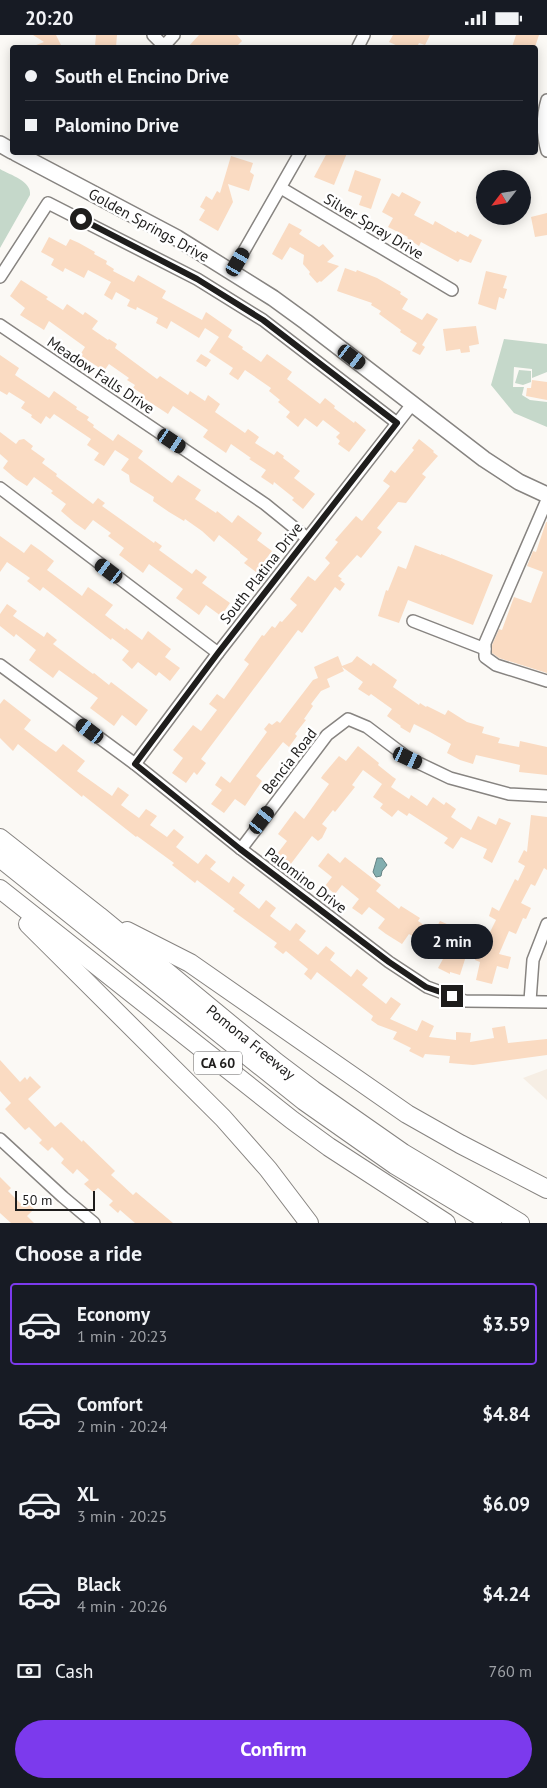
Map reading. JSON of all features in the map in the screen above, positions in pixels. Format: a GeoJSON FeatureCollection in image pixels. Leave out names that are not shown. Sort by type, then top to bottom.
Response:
{"type":"FeatureCollection","features":[{"type":"Feature","properties":{"kind":"highway","name":"Pomona Freeway"},"geometry":{"type":"LineString","coordinates":[[0,837],[276,1062],[341,1111],[404,1153],[520,1223]]}},
{"type":"Feature","properties":{"kind":"highway"},"geometry":{"type":"LineString","coordinates":[[0,858],[304,1101],[395,1165],[492,1223]]}},
{"type":"Feature","properties":{"kind":"highway"},"geometry":{"type":"LineString","coordinates":[[0,869],[300,1108],[391,1171],[478,1223]]}},
{"type":"Feature","properties":{"kind":"highway","name":"CA 60"},"geometry":{"type":"LineString","coordinates":[[0,889],[285,1115],[329,1147],[446,1223]]}},
{"type":"Feature","properties":{"kind":"highway"},"geometry":{"type":"LineString","coordinates":[[0,895],[223,1118],[268,1169],[309,1223]]}},
{"type":"Feature","properties":{"kind":"highway"},"geometry":{"type":"LineString","coordinates":[[99,917],[190,963],[407,1114],[547,1189]]}},
{"type":"Feature","properties":{"kind":"main road","name":"Golden Springs Drive"},"geometry":{"type":"LineString","coordinates":[[20,155],[177,237],[232,272],[306,321],[498,469],[519,482],[547,495]]}},
{"type":"Feature","properties":{"kind":"street"},"geometry":{"type":"LineString","coordinates":[[153,35],[161,45]]}},
{"type":"Feature","properties":{"kind":"street"},"geometry":{"type":"LineString","coordinates":[[165,45],[174,35]]}},
{"type":"Feature","properties":{"kind":"street"},"geometry":{"type":"LineString","coordinates":[[547,100],[543,114],[544,141],[547,151]]}},
{"type":"Feature","properties":{"kind":"street"},"geometry":{"type":"LineString","coordinates":[[232,272],[299,155]]}},
{"type":"Feature","properties":{"kind":"street","name":"Silver Spray Drive"},"geometry":{"type":"LineString","coordinates":[[281,188],[452,290]]}},
{"type":"Feature","properties":{"kind":"street"},"geometry":{"type":"LineString","coordinates":[[0,277],[48,203],[197,279],[263,320],[397,423]]}},
{"type":"Feature","properties":{"kind":"street","name":"Meadow Falls Drive"},"geometry":{"type":"LineString","coordinates":[[0,325],[266,504],[307,538]]}},
{"type":"Feature","properties":{"kind":"street","name":"South Platina Drive"},"geometry":{"type":"LineString","coordinates":[[135,764],[218,653],[413,403]]}},
{"type":"Feature","properties":{"kind":"street"},"geometry":{"type":"LineString","coordinates":[[0,489],[218,653]]}},
{"type":"Feature","properties":{"kind":"street"},"geometry":{"type":"LineString","coordinates":[[547,501],[485,643],[485,657],[496,665],[547,681]]}},
{"type":"Feature","properties":{"kind":"street"},"geometry":{"type":"LineString","coordinates":[[413,621],[485,649]]}},
{"type":"Feature","properties":{"kind":"street","name":"Palomino Drive"},"geometry":{"type":"LineString","coordinates":[[0,665],[135,764],[240,849],[389,962],[426,987],[465,1001],[547,1002]]}},
{"type":"Feature","properties":{"kind":"street","name":"Bencia Road"},"geometry":{"type":"LineString","coordinates":[[240,849],[327,735],[348,719],[367,727],[408,758],[450,778],[509,794],[547,796]]}},
{"type":"Feature","properties":{"kind":"street"},"geometry":{"type":"LineString","coordinates":[[530,1001],[533,960],[547,924]]}},
{"type":"Feature","properties":{"kind":"street"},"geometry":{"type":"LineString","coordinates":[[0,1139],[62,1197],[94,1223]]}},
{"type":"Feature","properties":{"kind":"shaded area"},"geometry":{"type":"Polygon","coordinates":[[[547,1069],[547,1100],[523,1078],[547,1069]]]}},
{"type":"Feature","properties":{"kind":"green space"},"geometry":{"type":"Polygon","coordinates":[[[0,169],[24,182],[30,190],[30,195],[0,248],[0,169]]]}},
{"type":"Feature","properties":{"kind":"green space"},"geometry":{"type":"Polygon","coordinates":[[[504,339],[547,344],[547,372],[532,378],[532,369],[514,367],[513,387],[524,387],[522,395],[530,400],[547,402],[547,427],[514,413],[491,385],[504,339]]]}},
{"type":"Feature","properties":{"kind":"green space"},"geometry":{"type":"Polygon","coordinates":[[[519,370],[531,371],[531,382],[523,385],[515,383],[519,370]]]}},
{"type":"Feature","properties":{"kind":"water"},"geometry":{"type":"Polygon","coordinates":[[[377,858],[382,858],[387,865],[382,871],[381,876],[376,877],[373,872],[377,858]]]}},
{"type":"Feature","properties":{"kind":"building"},"geometry":{"type":"Polygon","coordinates":[[[33,35],[56,35],[61,45],[36,45],[44,42],[33,35]]]}},
{"type":"Feature","properties":{"kind":"building"},"geometry":{"type":"Polygon","coordinates":[[[96,35],[117,35],[116,45],[95,45],[96,35]]]}},
{"type":"Feature","properties":{"kind":"building"},"geometry":{"type":"Polygon","coordinates":[[[199,35],[237,35],[242,41],[238,45],[190,45],[199,35]]]}},
{"type":"Feature","properties":{"kind":"building"},"geometry":{"type":"Polygon","coordinates":[[[393,35],[430,35],[425,45],[419,43],[418,45],[396,45],[389,42],[393,35]]]}},
{"type":"Feature","properties":{"kind":"building"},"geometry":{"type":"Polygon","coordinates":[[[516,35],[539,35],[536,45],[513,45],[516,35]]]}},
{"type":"Feature","properties":{"kind":"building"},"geometry":{"type":"Polygon","coordinates":[[[326,155],[346,155],[334,185],[314,177],[326,155]]]}},
{"type":"Feature","properties":{"kind":"building"},"geometry":{"type":"Polygon","coordinates":[[[231,156],[253,163],[250,172],[254,175],[249,191],[228,184],[233,202],[218,231],[199,220],[205,210],[200,207],[206,196],[212,200],[217,191],[220,193],[231,156]]]}},
{"type":"Feature","properties":{"kind":"building"},"geometry":{"type":"Polygon","coordinates":[[[355,170],[381,179],[371,209],[359,205],[362,196],[348,191],[355,170]]]}},
{"type":"Feature","properties":{"kind":"building"},"geometry":{"type":"Polygon","coordinates":[[[402,192],[421,202],[414,215],[433,225],[435,221],[456,233],[457,231],[468,237],[470,234],[482,240],[471,263],[460,259],[458,262],[421,242],[419,246],[408,237],[388,227],[393,218],[382,212],[392,193],[399,197],[402,192]]]}},
{"type":"Feature","properties":{"kind":"building"},"geometry":{"type":"Polygon","coordinates":[[[547,213],[547,235],[535,237],[531,217],[547,213]]]}},
{"type":"Feature","properties":{"kind":"building"},"geometry":{"type":"Polygon","coordinates":[[[289,223],[302,230],[299,234],[319,247],[323,244],[334,256],[327,262],[339,266],[321,282],[317,283],[309,274],[310,272],[303,264],[304,255],[290,247],[282,260],[272,254],[289,223]]]}},
{"type":"Feature","properties":{"kind":"building"},"geometry":{"type":"Polygon","coordinates":[[[49,237],[66,246],[70,239],[79,243],[107,261],[106,264],[114,269],[113,271],[134,282],[138,275],[166,291],[162,298],[202,320],[206,312],[232,330],[228,337],[243,347],[242,349],[261,362],[267,354],[292,372],[287,379],[320,404],[325,398],[335,406],[334,408],[366,430],[349,452],[338,444],[340,441],[336,437],[340,433],[323,420],[317,427],[305,418],[298,427],[286,417],[290,412],[269,391],[271,388],[245,370],[238,380],[229,374],[233,368],[209,352],[219,337],[205,328],[199,338],[171,321],[167,329],[156,323],[158,318],[137,307],[136,310],[127,306],[130,300],[116,292],[112,300],[104,295],[111,282],[88,270],[84,278],[65,268],[63,272],[51,265],[54,259],[41,252],[49,237]]]}},
{"type":"Feature","properties":{"kind":"building"},"geometry":{"type":"Polygon","coordinates":[[[345,268],[356,272],[357,270],[377,278],[401,292],[400,294],[408,299],[402,309],[422,320],[427,313],[438,319],[422,345],[425,347],[420,355],[412,351],[417,343],[400,332],[401,330],[379,314],[381,311],[371,305],[372,303],[337,291],[345,268]]]}},
{"type":"Feature","properties":{"kind":"building"},"geometry":{"type":"Polygon","coordinates":[[[486,271],[507,276],[503,288],[507,289],[504,299],[499,297],[496,310],[478,304],[486,271]]]}},
{"type":"Feature","properties":{"kind":"building"},"geometry":{"type":"Polygon","coordinates":[[[21,280],[48,297],[46,299],[63,310],[67,304],[83,315],[85,312],[98,321],[92,329],[117,344],[115,348],[157,379],[160,376],[188,395],[190,391],[205,401],[208,395],[220,404],[215,412],[245,433],[248,429],[259,437],[255,443],[274,455],[277,451],[284,456],[283,458],[300,471],[294,478],[315,494],[303,509],[292,500],[294,498],[274,482],[273,485],[261,477],[266,470],[231,444],[226,453],[203,437],[208,430],[173,406],[168,414],[142,397],[144,395],[133,388],[135,385],[127,380],[129,378],[109,364],[104,371],[80,355],[85,347],[49,321],[44,330],[20,315],[25,308],[10,296],[21,280]]]}},
{"type":"Feature","properties":{"kind":"building"},"geometry":{"type":"Polygon","coordinates":[[[476,326],[479,344],[469,346],[470,352],[461,353],[460,349],[446,351],[443,329],[476,326]]]}},
{"type":"Feature","properties":{"kind":"building"},"geometry":{"type":"Polygon","coordinates":[[[201,354],[211,360],[206,367],[196,361],[201,354]]]}},
{"type":"Feature","properties":{"kind":"building"},"geometry":{"type":"Polygon","coordinates":[[[0,355],[19,368],[15,375],[49,398],[54,391],[89,417],[87,420],[94,425],[93,427],[113,441],[118,434],[143,451],[138,458],[172,483],[178,475],[201,490],[195,499],[216,513],[217,511],[232,523],[238,515],[262,533],[257,540],[272,551],[256,572],[244,563],[248,559],[219,535],[214,542],[185,519],[184,521],[153,501],[154,497],[130,482],[129,475],[121,470],[129,459],[115,450],[104,466],[94,460],[99,453],[87,445],[91,439],[54,414],[50,419],[46,416],[41,424],[21,408],[25,402],[9,392],[7,395],[0,391],[0,355]]]}},
{"type":"Feature","properties":{"kind":"building"},"geometry":{"type":"Polygon","coordinates":[[[532,380],[547,382],[547,400],[526,396],[527,388],[531,388],[532,380]]]}},
{"type":"Feature","properties":{"kind":"building"},"geometry":{"type":"Polygon","coordinates":[[[0,432],[16,444],[19,440],[24,439],[33,446],[31,449],[45,459],[42,463],[93,504],[98,498],[105,503],[102,506],[154,543],[155,541],[162,546],[159,550],[192,574],[196,569],[207,577],[202,583],[230,603],[221,616],[206,605],[199,615],[176,598],[183,589],[149,564],[143,573],[119,555],[124,548],[108,536],[111,533],[93,520],[85,530],[75,523],[61,511],[66,504],[51,493],[53,491],[34,477],[27,486],[16,479],[3,468],[8,461],[0,454],[0,432]]]}},
{"type":"Feature","properties":{"kind":"building"},"geometry":{"type":"Polygon","coordinates":[[[419,439],[438,456],[422,474],[426,477],[406,503],[398,502],[377,528],[382,532],[361,558],[357,555],[338,576],[345,584],[340,591],[335,587],[302,633],[298,630],[201,759],[206,763],[197,775],[194,772],[186,783],[172,773],[183,758],[173,750],[193,725],[201,731],[217,710],[209,704],[217,694],[224,699],[249,664],[244,660],[262,635],[264,636],[272,626],[275,628],[280,621],[282,622],[297,605],[290,599],[308,576],[315,581],[330,563],[325,558],[338,542],[335,540],[356,516],[362,521],[390,486],[383,481],[391,470],[395,473],[414,450],[412,448],[419,439]]]}},
{"type":"Feature","properties":{"kind":"building"},"geometry":{"type":"Polygon","coordinates":[[[546,522],[547,673],[499,658],[492,653],[492,645],[499,629],[502,630],[514,597],[531,603],[543,572],[527,566],[533,551],[536,552],[546,522]]]}},
{"type":"Feature","properties":{"kind":"building"},"geometry":{"type":"Polygon","coordinates":[[[0,536],[24,553],[31,544],[54,561],[47,570],[82,596],[88,587],[113,605],[105,615],[125,630],[126,628],[142,640],[148,631],[171,649],[165,657],[180,668],[170,681],[159,672],[156,676],[138,662],[132,669],[122,660],[129,651],[112,638],[111,640],[43,587],[40,591],[27,581],[30,578],[7,562],[0,572],[0,536]]]}},
{"type":"Feature","properties":{"kind":"building"},"geometry":{"type":"Polygon","coordinates":[[[415,545],[493,575],[473,625],[408,600],[399,623],[378,616],[386,590],[388,591],[398,566],[406,569],[415,545]]]}},
{"type":"Feature","properties":{"kind":"building"},"geometry":{"type":"Polygon","coordinates":[[[7,604],[17,611],[13,616],[44,637],[47,632],[57,640],[53,644],[109,685],[111,682],[148,710],[136,726],[122,715],[114,726],[90,708],[98,698],[59,670],[53,678],[29,660],[36,650],[16,634],[14,637],[0,626],[0,614],[7,604]]]}},
{"type":"Feature","properties":{"kind":"building"},"geometry":{"type":"Polygon","coordinates":[[[338,656],[342,666],[352,662],[357,656],[371,666],[373,663],[397,680],[393,687],[419,705],[420,703],[445,715],[448,710],[467,722],[484,727],[482,733],[500,738],[498,743],[519,747],[520,741],[547,747],[547,775],[519,772],[520,765],[476,755],[473,764],[460,760],[447,753],[451,744],[430,732],[414,724],[410,733],[400,727],[387,716],[392,709],[371,694],[369,696],[358,689],[363,682],[342,667],[344,671],[327,679],[330,687],[321,691],[311,704],[313,706],[304,719],[306,720],[295,734],[297,736],[289,747],[283,742],[256,776],[262,781],[245,806],[235,799],[224,813],[211,804],[222,790],[215,785],[221,776],[230,783],[267,732],[264,729],[269,723],[272,725],[277,721],[280,723],[313,680],[318,678],[314,667],[338,656]]]}},
{"type":"Feature","properties":{"kind":"building"},"geometry":{"type":"Polygon","coordinates":[[[4,699],[31,720],[24,729],[56,752],[63,744],[85,761],[77,771],[112,796],[118,787],[129,795],[121,805],[139,818],[146,809],[157,816],[150,825],[167,837],[174,829],[184,837],[176,847],[198,864],[206,854],[216,862],[210,869],[229,883],[233,876],[245,885],[239,893],[259,909],[266,900],[276,908],[270,916],[290,931],[296,923],[306,931],[299,940],[318,955],[326,946],[335,953],[330,960],[351,977],[357,969],[368,978],[362,985],[386,1004],[391,997],[401,1004],[390,1019],[417,1031],[422,1020],[434,1026],[429,1037],[456,1040],[456,1032],[471,1033],[470,1042],[494,1038],[492,1028],[505,1026],[508,1043],[547,1039],[547,1055],[473,1065],[449,1063],[450,1056],[425,1054],[423,1058],[409,1051],[411,1048],[393,1039],[397,1032],[378,1025],[371,1020],[373,1016],[317,972],[311,980],[304,974],[308,969],[286,951],[283,954],[274,947],[277,943],[233,911],[235,909],[197,880],[195,883],[172,865],[174,863],[136,837],[83,795],[82,797],[18,744],[13,751],[0,738],[0,704],[4,699]]]}},
{"type":"Feature","properties":{"kind":"building"},"geometry":{"type":"Polygon","coordinates":[[[358,746],[396,779],[391,787],[409,799],[411,795],[427,806],[433,797],[444,805],[446,802],[456,809],[451,817],[471,830],[478,816],[496,825],[499,818],[511,823],[492,863],[483,858],[487,849],[461,837],[453,849],[444,843],[448,838],[409,813],[407,816],[398,810],[392,817],[380,808],[383,804],[373,797],[382,784],[363,770],[352,785],[355,787],[335,812],[333,810],[322,824],[327,828],[322,838],[318,841],[312,836],[290,865],[277,854],[287,841],[278,834],[295,811],[304,819],[329,784],[321,778],[323,775],[339,756],[346,761],[358,746]]]}},
{"type":"Feature","properties":{"kind":"building"},"geometry":{"type":"Polygon","coordinates":[[[531,815],[547,817],[547,870],[544,868],[535,886],[531,884],[521,903],[531,908],[526,919],[523,918],[516,934],[509,931],[499,954],[511,957],[508,969],[497,966],[492,984],[476,980],[480,962],[475,960],[477,951],[480,952],[496,920],[489,916],[492,907],[499,911],[515,879],[518,881],[525,866],[518,862],[524,850],[527,852],[531,815]]]}},
{"type":"Feature","properties":{"kind":"building"},"geometry":{"type":"Polygon","coordinates":[[[328,853],[340,863],[345,857],[381,885],[376,891],[399,909],[401,906],[420,918],[418,921],[434,932],[440,921],[463,931],[458,954],[466,956],[460,975],[450,972],[450,974],[438,968],[443,959],[426,951],[428,946],[409,934],[402,944],[378,928],[385,919],[369,907],[362,915],[352,908],[359,899],[342,885],[335,894],[325,886],[332,877],[318,866],[328,853]]]}},
{"type":"Feature","properties":{"kind":"building"},"geometry":{"type":"Polygon","coordinates":[[[0,1060],[20,1082],[25,1077],[27,1080],[30,1076],[41,1087],[28,1099],[55,1127],[61,1122],[115,1171],[111,1175],[133,1195],[136,1192],[173,1223],[135,1223],[120,1210],[118,1213],[109,1205],[113,1201],[98,1188],[93,1192],[84,1184],[89,1180],[77,1169],[73,1174],[61,1163],[64,1159],[52,1147],[48,1151],[39,1143],[42,1140],[29,1127],[25,1130],[5,1109],[11,1103],[0,1091],[0,1060]]]}},
{"type":"Feature","properties":{"kind":"building"},"geometry":{"type":"Polygon","coordinates":[[[0,1177],[11,1188],[8,1191],[22,1205],[25,1201],[34,1209],[27,1216],[34,1223],[11,1223],[0,1213],[0,1177]]]}},
{"type":"Feature","properties":{"kind":"route"},"geometry":{"type":"LineString","coordinates":[[81,219],[197,279],[263,320],[397,423],[218,653],[135,764],[240,849],[389,962],[426,987],[452,996]]}}]}
